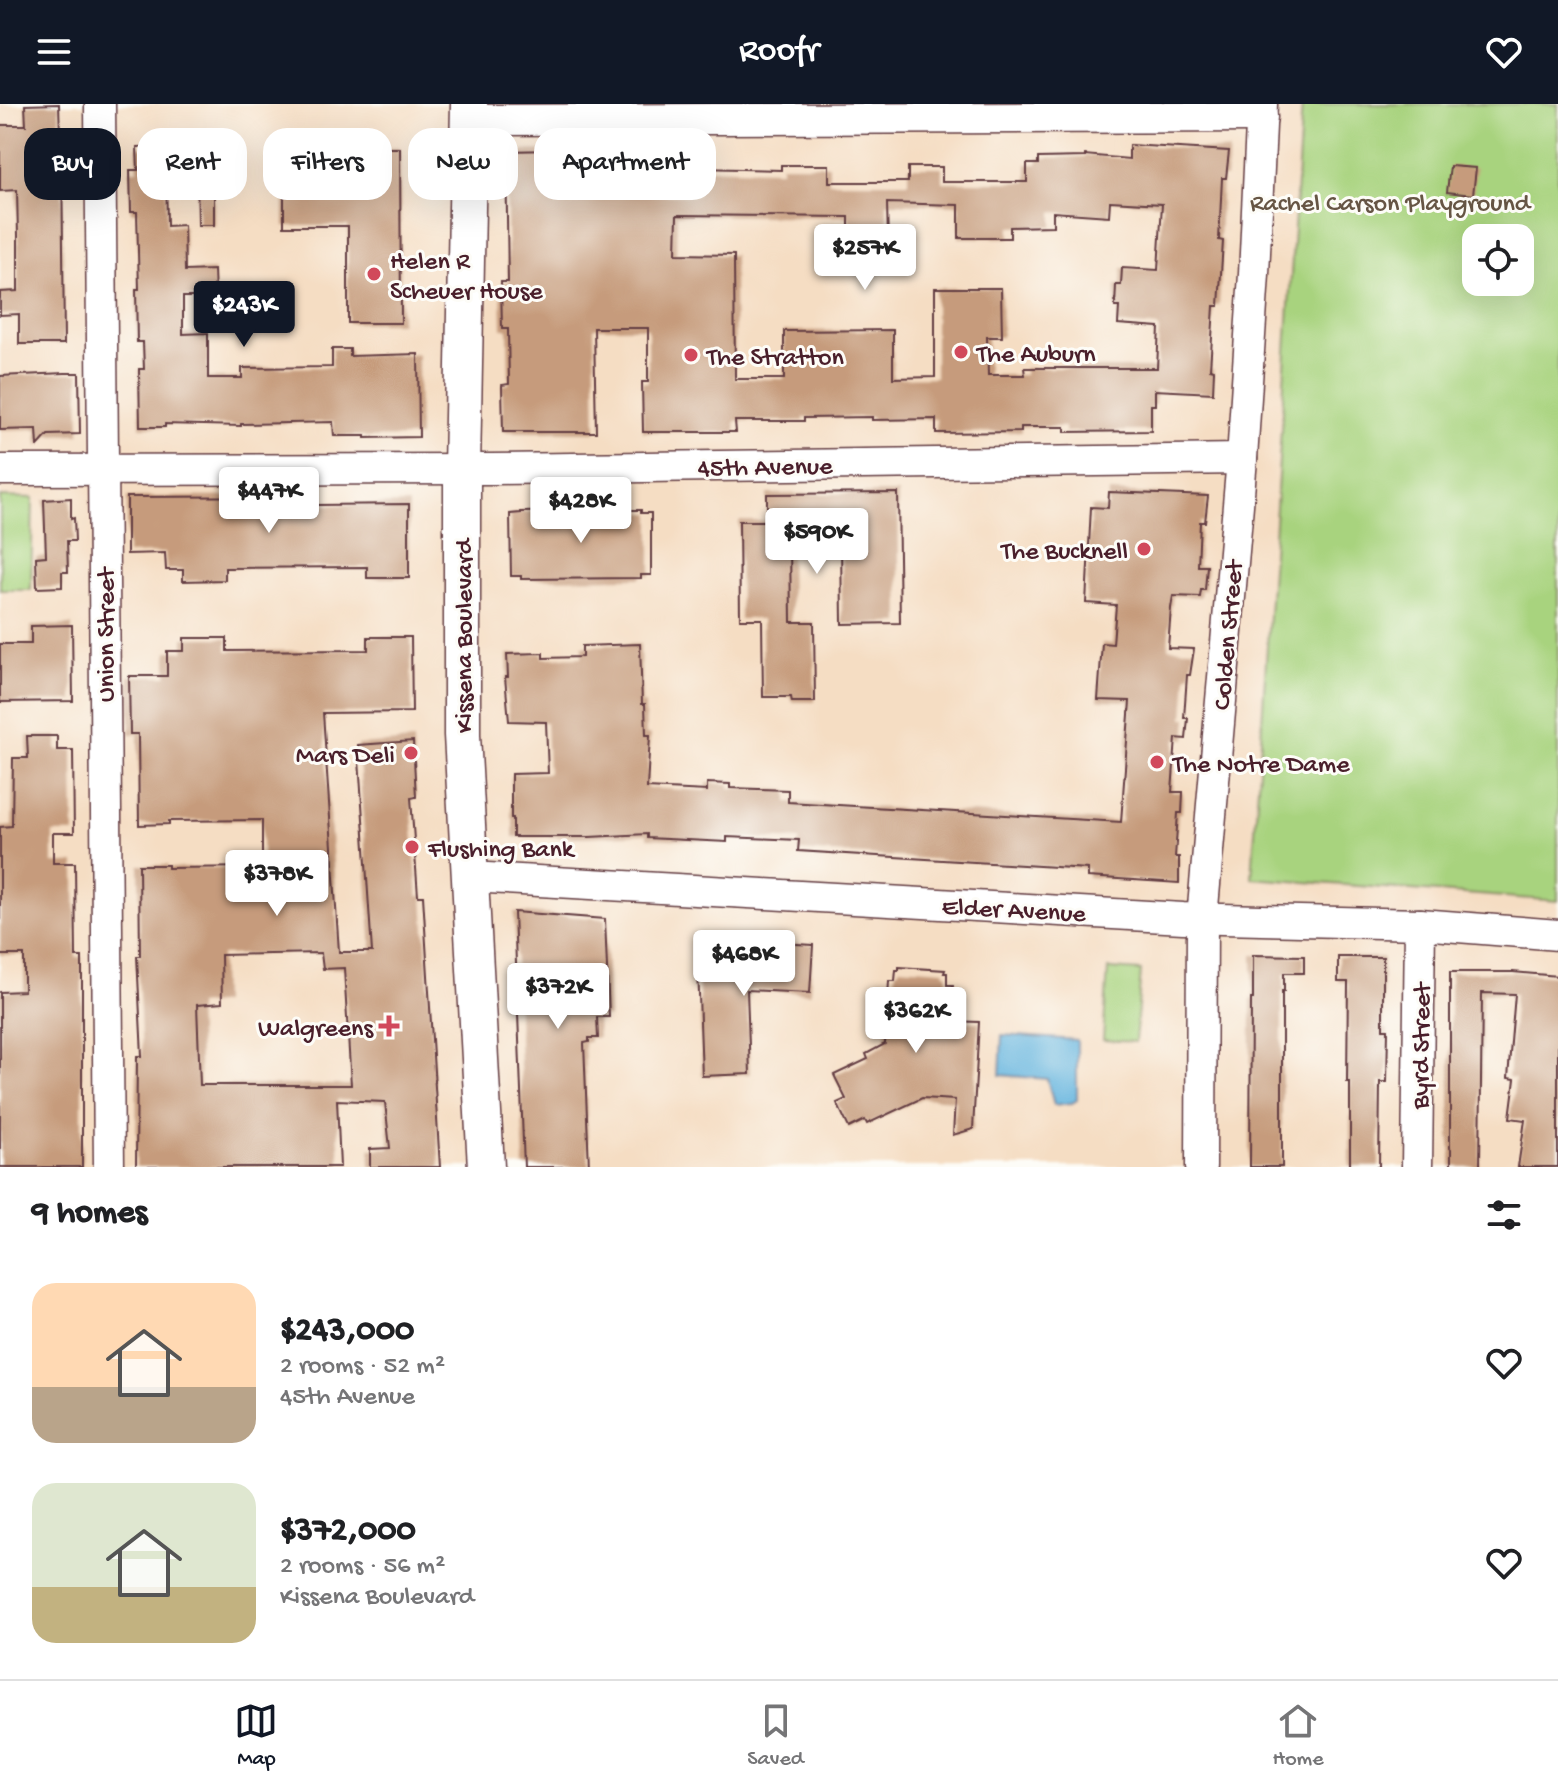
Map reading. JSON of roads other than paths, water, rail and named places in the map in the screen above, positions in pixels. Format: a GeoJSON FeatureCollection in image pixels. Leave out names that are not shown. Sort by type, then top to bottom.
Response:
{"type":"FeatureCollection","features":[{"type":"Feature","properties":{"kind":"main road","name":"Kissena Boulevard"},"geometry":{"type":"LineString","coordinates":[[469,112],[462,469],[462,735],[486,1167]]}},
{"type":"Feature","properties":{"kind":"street","name":"Union Street"},"geometry":{"type":"LineString","coordinates":[[100,104],[109,1167]]}},
{"type":"Feature","properties":{"kind":"street"},"geometry":{"type":"LineString","coordinates":[[469,112],[1262,110]]}},
{"type":"Feature","properties":{"kind":"street","name":"Colden Street"},"geometry":{"type":"LineString","coordinates":[[1201,1167],[1202,919],[1242,459],[1262,110]]}},
{"type":"Feature","properties":{"kind":"street","name":"45th Avenue"},"geometry":{"type":"LineString","coordinates":[[0,470],[462,469],[1242,459]]}},
{"type":"Feature","properties":{"kind":"street","name":"Elder Avenue"},"geometry":{"type":"LineString","coordinates":[[470,877],[1202,919],[1420,924],[1558,935]]}},
{"type":"Feature","properties":{"kind":"street","name":"Byrd Street"},"geometry":{"type":"LineString","coordinates":[[1417,1167],[1420,924]]}},
{"type":"Feature","properties":{"kind":"water"},"geometry":{"type":"Polygon","coordinates":[[[1002,1035],[1077,1040],[1077,1100],[1054,1105],[1047,1079],[1000,1075],[1002,1035]]]}},
{"type":"Feature","properties":{"kind":"place","name":"Helen R Scheuer House"},"geometry":{"type":"Point","coordinates":[374,274]}},
{"type":"Feature","properties":{"kind":"place","name":"The Auburn"},"geometry":{"type":"Point","coordinates":[961,352]}},
{"type":"Feature","properties":{"kind":"place","name":"The Stratton"},"geometry":{"type":"Point","coordinates":[691,355]}},
{"type":"Feature","properties":{"kind":"place","name":"The Bucknell"},"geometry":{"type":"Point","coordinates":[1144,549]}},
{"type":"Feature","properties":{"kind":"place","name":"Mars Deli"},"geometry":{"type":"Point","coordinates":[411,753]}},
{"type":"Feature","properties":{"kind":"place","name":"The Notre Dame"},"geometry":{"type":"Point","coordinates":[1157,762]}},
{"type":"Feature","properties":{"kind":"place","name":"Flushing Bank"},"geometry":{"type":"Point","coordinates":[412,847]}},
{"type":"Feature","properties":{"kind":"place","name":"Walgreens"},"geometry":{"type":"Point","coordinates":[389,1026]}},
{"type":"Feature","properties":{"kind":"park label","name":"Rachel Carson Playground"},"geometry":{"type":"Point","coordinates":[1390,201]}}]}
